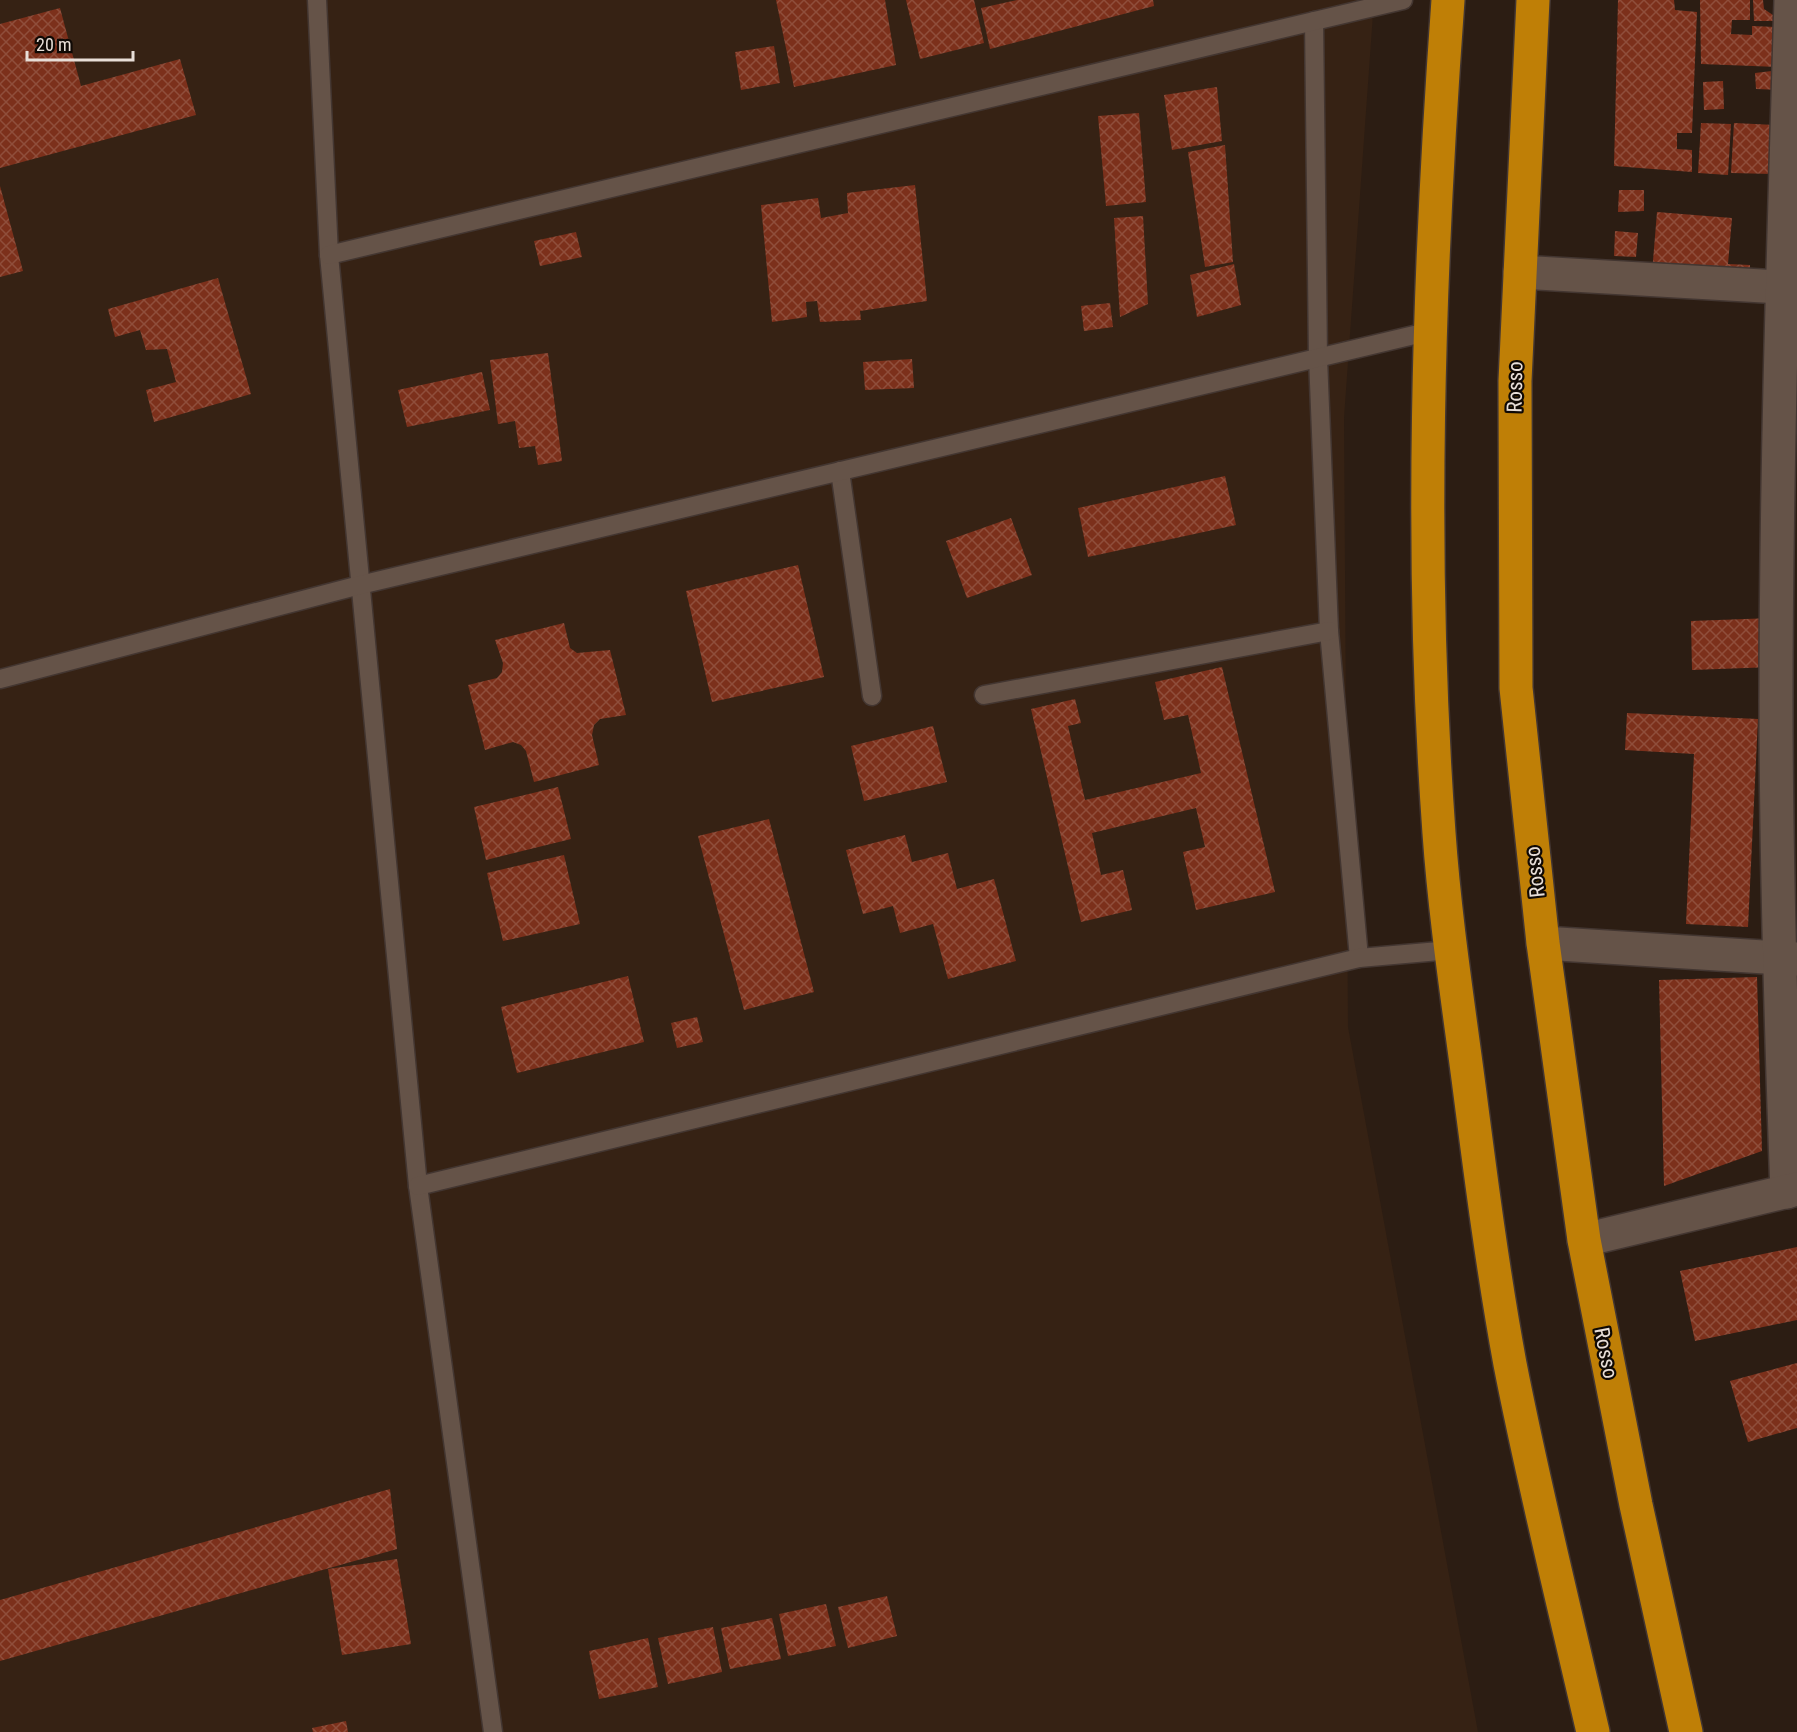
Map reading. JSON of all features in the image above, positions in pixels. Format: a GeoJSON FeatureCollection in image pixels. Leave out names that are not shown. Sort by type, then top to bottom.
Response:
{"type":"FeatureCollection","features":[{"type":"Feature","properties":{"kind":"highway"},"geometry":{"type":"LineString","coordinates":[[1448,0],[1431,331],[1429,564],[1432,701],[1439,834],[1451,950],[1480,1171],[1510,1362],[1593,1732]]}},
{"type":"Feature","properties":{"kind":"highway","name":"Rosso"},"geometry":{"type":"LineString","coordinates":[[1533,0],[1515,381],[1516,688],[1543,943],[1584,1240],[1636,1505],[1686,1732]]}},
{"type":"Feature","properties":{"kind":"street"},"geometry":{"type":"LineString","coordinates":[[1584,1240],[1792,1191],[1788,958],[1776,699],[1790,288],[1791,0]]}},
{"type":"Feature","properties":{"kind":"street"},"geometry":{"type":"LineString","coordinates":[[1520,272],[1790,288]]}},
{"type":"Feature","properties":{"kind":"street"},"geometry":{"type":"LineString","coordinates":[[1543,943],[1788,958]]}},
{"type":"Feature","properties":{"kind":"lane"},"geometry":{"type":"LineString","coordinates":[[317,0],[329,255],[418,1186],[493,1732]]}},
{"type":"Feature","properties":{"kind":"lane"},"geometry":{"type":"LineString","coordinates":[[329,255],[1403,0]]}},
{"type":"Feature","properties":{"kind":"lane"},"geometry":{"type":"LineString","coordinates":[[1314,21],[1318,358],[1329,631],[1359,958]]}},
{"type":"Feature","properties":{"kind":"lane"},"geometry":{"type":"LineString","coordinates":[[0,679],[360,585],[1431,331]]}},
{"type":"Feature","properties":{"kind":"lane"},"geometry":{"type":"LineString","coordinates":[[840,471],[872,696]]}},
{"type":"Feature","properties":{"kind":"lane"},"geometry":{"type":"LineString","coordinates":[[984,695],[1329,631]]}},
{"type":"Feature","properties":{"kind":"lane"},"geometry":{"type":"LineString","coordinates":[[418,1186],[1359,958],[1451,950]]}},
{"type":"Feature","properties":{"kind":"shaded area"},"geometry":{"type":"Polygon","coordinates":[[[0,0],[1374,0],[1344,418],[1348,1027],[1478,1732],[0,1732],[0,0]]]}},
{"type":"Feature","properties":{"kind":"building"},"geometry":{"type":"Polygon","coordinates":[[[776,0],[885,0],[896,65],[794,87],[776,0]]]}},
{"type":"Feature","properties":{"kind":"building"},"geometry":{"type":"Polygon","coordinates":[[[906,0],[974,0],[984,43],[920,59],[906,0]]]}},
{"type":"Feature","properties":{"kind":"building"},"geometry":{"type":"Polygon","coordinates":[[[1017,0],[1153,0],[1154,6],[990,49],[981,8],[1017,0]]]}},
{"type":"Feature","properties":{"kind":"building"},"geometry":{"type":"Polygon","coordinates":[[[1618,0],[1674,0],[1675,10],[1697,12],[1692,133],[1677,133],[1677,149],[1692,150],[1692,172],[1614,166],[1618,0]]]}},
{"type":"Feature","properties":{"kind":"building"},"geometry":{"type":"Polygon","coordinates":[[[1700,0],[1750,0],[1750,20],[1732,20],[1731,34],[1752,35],[1752,26],[1777,27],[1778,67],[1701,64],[1700,0]]]}},
{"type":"Feature","properties":{"kind":"building"},"geometry":{"type":"Polygon","coordinates":[[[1753,0],[1763,0],[1764,9],[1773,15],[1773,21],[1754,21],[1753,0]]]}},
{"type":"Feature","properties":{"kind":"building"},"geometry":{"type":"Polygon","coordinates":[[[60,8],[81,86],[180,59],[196,115],[0,168],[0,24],[60,8]]]}},
{"type":"Feature","properties":{"kind":"building"},"geometry":{"type":"Polygon","coordinates":[[[774,46],[780,83],[741,90],[735,52],[774,46]]]}},
{"type":"Feature","properties":{"kind":"building"},"geometry":{"type":"Polygon","coordinates":[[[1780,70],[1781,90],[1756,89],[1755,73],[1780,70]]]}},
{"type":"Feature","properties":{"kind":"building"},"geometry":{"type":"Polygon","coordinates":[[[1723,81],[1724,109],[1704,110],[1703,82],[1723,81]]]}},
{"type":"Feature","properties":{"kind":"building"},"geometry":{"type":"Polygon","coordinates":[[[1217,87],[1222,141],[1172,150],[1164,95],[1217,87]]]}},
{"type":"Feature","properties":{"kind":"building"},"geometry":{"type":"Polygon","coordinates":[[[1139,113],[1146,202],[1106,206],[1098,116],[1139,113]]]}},
{"type":"Feature","properties":{"kind":"building"},"geometry":{"type":"Polygon","coordinates":[[[1701,123],[1731,124],[1728,175],[1698,173],[1701,123]]]}},
{"type":"Feature","properties":{"kind":"building"},"geometry":{"type":"Polygon","coordinates":[[[1734,123],[1775,125],[1772,174],[1731,173],[1734,123]]]}},
{"type":"Feature","properties":{"kind":"building"},"geometry":{"type":"Polygon","coordinates":[[[1225,145],[1233,262],[1205,267],[1188,152],[1225,145]]]}},
{"type":"Feature","properties":{"kind":"building"},"geometry":{"type":"Polygon","coordinates":[[[915,185],[927,301],[860,311],[861,320],[820,322],[817,301],[806,302],[807,317],[772,322],[761,205],[818,198],[821,218],[848,213],[847,193],[915,185]]]}},
{"type":"Feature","properties":{"kind":"building"},"geometry":{"type":"Polygon","coordinates":[[[0,186],[23,271],[0,277],[0,186]]]}},
{"type":"Feature","properties":{"kind":"building"},"geometry":{"type":"Polygon","coordinates":[[[1619,190],[1644,190],[1644,211],[1618,212],[1619,190]]]}},
{"type":"Feature","properties":{"kind":"building"},"geometry":{"type":"Polygon","coordinates":[[[1657,212],[1732,218],[1728,264],[1750,265],[1750,277],[1652,273],[1657,212]]]}},
{"type":"Feature","properties":{"kind":"building"},"geometry":{"type":"Polygon","coordinates":[[[1143,216],[1148,304],[1120,317],[1114,218],[1143,216]]]}},
{"type":"Feature","properties":{"kind":"building"},"geometry":{"type":"Polygon","coordinates":[[[1615,231],[1638,233],[1636,257],[1614,256],[1615,231]]]}},
{"type":"Feature","properties":{"kind":"building"},"geometry":{"type":"Polygon","coordinates":[[[576,232],[582,257],[540,266],[534,241],[576,232]]]}},
{"type":"Feature","properties":{"kind":"building"},"geometry":{"type":"Polygon","coordinates":[[[1234,264],[1241,305],[1197,317],[1190,275],[1234,264]]]}},
{"type":"Feature","properties":{"kind":"building"},"geometry":{"type":"Polygon","coordinates":[[[218,278],[251,394],[154,422],[146,390],[176,382],[167,349],[146,350],[140,330],[115,337],[108,309],[218,278]]]}},
{"type":"Feature","properties":{"kind":"building"},"geometry":{"type":"Polygon","coordinates":[[[1110,303],[1113,327],[1084,331],[1081,306],[1110,303]]]}},
{"type":"Feature","properties":{"kind":"building"},"geometry":{"type":"Polygon","coordinates":[[[548,353],[562,461],[538,465],[535,446],[519,448],[515,421],[498,424],[490,360],[548,353]]]}},
{"type":"Feature","properties":{"kind":"building"},"geometry":{"type":"Polygon","coordinates":[[[912,359],[914,388],[865,390],[863,362],[912,359]]]}},
{"type":"Feature","properties":{"kind":"building"},"geometry":{"type":"Polygon","coordinates":[[[482,372],[490,410],[407,427],[398,390],[482,372]]]}},
{"type":"Feature","properties":{"kind":"building"},"geometry":{"type":"Polygon","coordinates":[[[1225,476],[1236,525],[1088,557],[1078,508],[1225,476]]]}},
{"type":"Feature","properties":{"kind":"building"},"geometry":{"type":"Polygon","coordinates":[[[1011,518],[1032,575],[967,598],[946,541],[1011,518]]]}},
{"type":"Feature","properties":{"kind":"building"},"geometry":{"type":"Polygon","coordinates":[[[798,565],[824,677],[712,702],[686,591],[798,565]]]}},
{"type":"Feature","properties":{"kind":"building"},"geometry":{"type":"Polygon","coordinates":[[[1772,618],[1773,667],[1692,670],[1691,621],[1772,618]]]}},
{"type":"Feature","properties":{"kind":"building"},"geometry":{"type":"Polygon","coordinates":[[[564,623],[570,648],[577,653],[610,650],[626,715],[600,719],[594,725],[592,735],[599,765],[534,782],[526,751],[521,745],[513,742],[485,750],[468,685],[497,678],[502,672],[503,663],[495,640],[564,623]]]}},
{"type":"Feature","properties":{"kind":"building"},"geometry":{"type":"Polygon","coordinates":[[[1222,667],[1275,892],[1196,910],[1183,852],[1205,847],[1196,808],[1092,833],[1101,875],[1123,870],[1132,910],[1081,922],[1031,709],[1075,699],[1081,723],[1068,726],[1085,800],[1201,773],[1188,715],[1164,720],[1155,682],[1222,667]]]}},
{"type":"Feature","properties":{"kind":"building"},"geometry":{"type":"Polygon","coordinates":[[[1627,713],[1758,719],[1748,927],[1686,924],[1694,754],[1625,750],[1627,713]]]}},
{"type":"Feature","properties":{"kind":"building"},"geometry":{"type":"Polygon","coordinates":[[[933,726],[947,782],[864,801],[851,746],[933,726]]]}},
{"type":"Feature","properties":{"kind":"building"},"geometry":{"type":"Polygon","coordinates":[[[558,787],[571,839],[486,860],[474,807],[558,787]]]}},
{"type":"Feature","properties":{"kind":"building"},"geometry":{"type":"Polygon","coordinates":[[[769,819],[814,992],[744,1010],[698,836],[769,819]]]}},
{"type":"Feature","properties":{"kind":"building"},"geometry":{"type":"Polygon","coordinates":[[[905,835],[912,862],[948,853],[957,889],[994,879],[1016,961],[948,979],[933,924],[900,933],[893,906],[863,914],[846,850],[905,835]]]}},
{"type":"Feature","properties":{"kind":"building"},"geometry":{"type":"Polygon","coordinates":[[[564,855],[580,924],[503,941],[487,873],[564,855]]]}},
{"type":"Feature","properties":{"kind":"building"},"geometry":{"type":"Polygon","coordinates":[[[628,976],[644,1042],[517,1073],[501,1007],[628,976]]]}},
{"type":"Feature","properties":{"kind":"building"},"geometry":{"type":"Polygon","coordinates":[[[1757,977],[1762,1151],[1664,1186],[1659,980],[1757,977]]]}},
{"type":"Feature","properties":{"kind":"building"},"geometry":{"type":"Polygon","coordinates":[[[697,1017],[703,1042],[677,1048],[671,1023],[697,1017]]]}},
{"type":"Feature","properties":{"kind":"building"},"geometry":{"type":"Polygon","coordinates":[[[1797,1247],[1797,1320],[1695,1341],[1680,1271],[1797,1247]]]}},
{"type":"Feature","properties":{"kind":"building"},"geometry":{"type":"Polygon","coordinates":[[[1797,1363],[1797,1428],[1748,1442],[1730,1381],[1797,1363]]]}},
{"type":"Feature","properties":{"kind":"building"},"geometry":{"type":"Polygon","coordinates":[[[390,1489],[397,1549],[0,1661],[0,1600],[390,1489]]]}},
{"type":"Feature","properties":{"kind":"building"},"geometry":{"type":"Polygon","coordinates":[[[397,1559],[411,1644],[342,1655],[328,1569],[397,1559]]]}},
{"type":"Feature","properties":{"kind":"building"},"geometry":{"type":"Polygon","coordinates":[[[887,1596],[897,1636],[848,1648],[838,1607],[887,1596]]]}},
{"type":"Feature","properties":{"kind":"building"},"geometry":{"type":"Polygon","coordinates":[[[826,1604],[836,1646],[788,1656],[779,1614],[826,1604]]]}},
{"type":"Feature","properties":{"kind":"building"},"geometry":{"type":"Polygon","coordinates":[[[772,1618],[781,1659],[730,1669],[721,1628],[772,1618]]]}},
{"type":"Feature","properties":{"kind":"building"},"geometry":{"type":"Polygon","coordinates":[[[713,1627],[722,1672],[668,1684],[658,1638],[713,1627]]]}},
{"type":"Feature","properties":{"kind":"building"},"geometry":{"type":"Polygon","coordinates":[[[648,1638],[658,1687],[599,1699],[589,1651],[648,1638]]]}},
{"type":"Feature","properties":{"kind":"building"},"geometry":{"type":"Polygon","coordinates":[[[346,1721],[348,1732],[313,1732],[312,1728],[346,1721]]]}}]}
